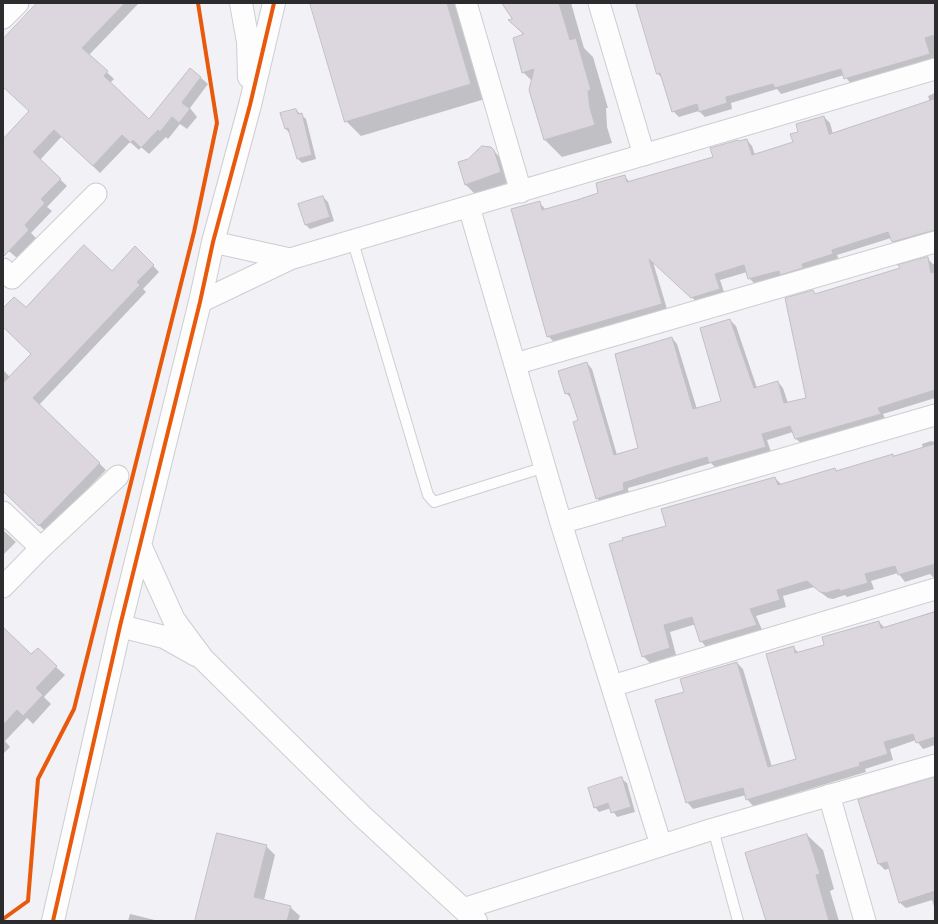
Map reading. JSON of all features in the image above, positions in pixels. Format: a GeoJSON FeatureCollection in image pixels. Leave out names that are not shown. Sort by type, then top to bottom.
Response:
{"type":"FeatureCollection","features":[{"type":"Feature","properties":{"kind":"street"},"geometry":{"type":"LineString","coordinates":[[3,18],[18,3]]}},
{"type":"Feature","properties":{"kind":"street"},"geometry":{"type":"LineString","coordinates":[[241,3],[248,42],[250,105]]}},
{"type":"Feature","properties":{"kind":"street"},"geometry":{"type":"LineString","coordinates":[[53,921],[120,626],[200,302],[213,242],[250,105],[274,3]]}},
{"type":"Feature","properties":{"kind":"street"},"geometry":{"type":"LineString","coordinates":[[466,3],[521,192]]}},
{"type":"Feature","properties":{"kind":"street"},"geometry":{"type":"LineString","coordinates":[[599,3],[644,155]]}},
{"type":"Feature","properties":{"kind":"street"},"geometry":{"type":"LineString","coordinates":[[200,302],[290,260],[935,69]]}},
{"type":"Feature","properties":{"kind":"street"},"geometry":{"type":"LineString","coordinates":[[6,278],[96,194]]}},
{"type":"Feature","properties":{"kind":"street"},"geometry":{"type":"LineString","coordinates":[[469,207],[561,523],[662,845]]}},
{"type":"Feature","properties":{"kind":"street"},"geometry":{"type":"LineString","coordinates":[[213,242],[290,260]]}},
{"type":"Feature","properties":{"kind":"street"},"geometry":{"type":"LineString","coordinates":[[515,364],[935,242]]}},
{"type":"Feature","properties":{"kind":"street"},"geometry":{"type":"LineString","coordinates":[[561,523],[935,416]]}},
{"type":"Feature","properties":{"kind":"street"},"geometry":{"type":"LineString","coordinates":[[3,587],[41,548],[118,476]]}},
{"type":"Feature","properties":{"kind":"street"},"geometry":{"type":"LineString","coordinates":[[3,512],[41,548]]}},
{"type":"Feature","properties":{"kind":"street"},"geometry":{"type":"LineString","coordinates":[[140,545],[171,614],[202,659],[362,816],[470,915],[662,845],[935,765]]}},
{"type":"Feature","properties":{"kind":"street"},"geometry":{"type":"LineString","coordinates":[[612,686],[935,589]]}},
{"type":"Feature","properties":{"kind":"street"},"geometry":{"type":"LineString","coordinates":[[120,626],[164,637],[202,659]]}},
{"type":"Feature","properties":{"kind":"street"},"geometry":{"type":"LineString","coordinates":[[829,796],[865,921]]}},
{"type":"Feature","properties":{"kind":"lane"},"geometry":{"type":"LineString","coordinates":[[353,242],[428,495],[431,499],[434,502],[545,467]]}},
{"type":"Feature","properties":{"kind":"lane"},"geometry":{"type":"LineString","coordinates":[[713,829],[738,921]]}},
{"type":"Feature","properties":{"kind":"building"},"geometry":{"type":"Polygon","coordinates":[[[37,3],[125,3],[82,48],[108,71],[104,76],[149,119],[190,68],[201,77],[182,103],[190,109],[179,123],[172,117],[160,132],[158,130],[141,148],[133,140],[131,143],[122,135],[93,166],[54,130],[33,152],[61,179],[41,199],[45,203],[25,225],[29,230],[3,257],[3,139],[29,111],[3,87],[3,39],[37,3]]]}},
{"type":"Feature","properties":{"kind":"building"},"geometry":{"type":"Polygon","coordinates":[[[310,3],[447,3],[471,84],[345,122],[310,3]]]}},
{"type":"Feature","properties":{"kind":"building"},"geometry":{"type":"Polygon","coordinates":[[[502,3],[559,3],[570,40],[576,38],[591,90],[588,91],[590,108],[595,125],[544,140],[529,90],[534,69],[522,73],[513,38],[524,34],[508,20],[512,19],[502,3]]]}},
{"type":"Feature","properties":{"kind":"building"},"geometry":{"type":"Polygon","coordinates":[[[636,3],[935,3],[935,35],[925,38],[930,54],[844,79],[841,69],[775,88],[773,84],[726,97],[727,103],[699,112],[697,104],[672,112],[660,73],[657,74],[636,3]]]}},
{"type":"Feature","properties":{"kind":"building"},"geometry":{"type":"Polygon","coordinates":[[[935,99],[935,230],[892,242],[888,232],[832,250],[833,254],[802,264],[803,268],[780,275],[779,271],[748,279],[744,265],[715,274],[720,289],[691,298],[649,259],[662,304],[547,337],[511,209],[540,201],[542,210],[577,200],[598,193],[596,183],[625,175],[627,182],[713,157],[710,148],[738,140],[747,139],[752,155],[793,142],[790,134],[798,132],[796,124],[824,116],[829,134],[935,99]]]}},
{"type":"Feature","properties":{"kind":"building"},"geometry":{"type":"Polygon","coordinates":[[[296,109],[298,114],[302,113],[312,155],[297,159],[288,128],[285,129],[280,113],[296,109]]]}},
{"type":"Feature","properties":{"kind":"building"},"geometry":{"type":"Polygon","coordinates":[[[482,146],[491,147],[494,150],[501,172],[465,185],[458,162],[468,159],[482,146]]]}},
{"type":"Feature","properties":{"kind":"building"},"geometry":{"type":"Polygon","coordinates":[[[323,196],[330,217],[305,225],[298,204],[323,196]]]}},
{"type":"Feature","properties":{"kind":"building"},"geometry":{"type":"Polygon","coordinates":[[[84,245],[112,271],[135,246],[154,265],[137,282],[140,285],[33,398],[100,463],[39,526],[3,491],[3,383],[31,354],[3,327],[3,308],[14,297],[26,307],[84,245]]]}},
{"type":"Feature","properties":{"kind":"building"},"geometry":{"type":"Polygon","coordinates":[[[928,257],[931,273],[935,272],[935,390],[878,408],[881,414],[795,439],[790,426],[762,434],[766,447],[709,463],[707,457],[650,474],[623,483],[624,490],[596,499],[573,422],[578,420],[569,393],[565,394],[558,371],[587,362],[614,455],[638,448],[615,354],[672,337],[693,409],[721,401],[700,328],[730,319],[754,388],[778,381],[784,403],[806,398],[785,298],[813,290],[815,294],[900,268],[898,265],[928,257]]]}},
{"type":"Feature","properties":{"kind":"building"},"geometry":{"type":"Polygon","coordinates":[[[935,444],[935,564],[898,575],[895,566],[865,574],[868,583],[840,591],[839,589],[826,593],[820,592],[807,581],[777,590],[780,600],[750,609],[757,625],[700,642],[692,617],[664,625],[670,648],[642,657],[609,544],[623,540],[622,538],[666,526],[661,509],[775,477],[778,485],[835,468],[836,471],[893,454],[893,456],[935,444]]]}},
{"type":"Feature","properties":{"kind":"building"},"geometry":{"type":"Polygon","coordinates":[[[935,612],[935,737],[916,743],[913,734],[884,742],[888,754],[859,763],[860,766],[746,800],[743,788],[686,803],[655,700],[684,692],[680,679],[737,662],[768,767],[796,759],[766,654],[794,646],[795,653],[824,645],[822,637],[879,621],[881,628],[935,612]]]}},
{"type":"Feature","properties":{"kind":"building"},"geometry":{"type":"Polygon","coordinates":[[[3,627],[31,654],[38,648],[57,666],[36,688],[43,695],[23,716],[17,710],[3,725],[3,627]]]}},
{"type":"Feature","properties":{"kind":"building"},"geometry":{"type":"Polygon","coordinates":[[[622,777],[631,807],[611,813],[608,803],[594,808],[588,788],[622,777]]]}},
{"type":"Feature","properties":{"kind":"building"},"geometry":{"type":"Polygon","coordinates":[[[935,777],[935,891],[899,903],[887,862],[878,864],[858,800],[935,777]]]}},
{"type":"Feature","properties":{"kind":"building"},"geometry":{"type":"Polygon","coordinates":[[[217,833],[267,845],[254,897],[291,906],[287,921],[195,921],[217,833]]]}},
{"type":"Feature","properties":{"kind":"building"},"geometry":{"type":"Polygon","coordinates":[[[807,834],[820,874],[816,875],[829,921],[766,921],[745,853],[807,834]]]}},
{"type":"Feature","properties":{"kind":"cycle path"},"geometry":{"type":"LineString","coordinates":[[3,919],[28,901],[38,779],[74,709],[194,232],[217,123],[198,3]]}},
{"type":"Feature","properties":{"kind":"cycle path"},"geometry":{"type":"LineString","coordinates":[[53,921],[120,626],[200,302],[213,242],[250,105],[274,3]]}}]}
